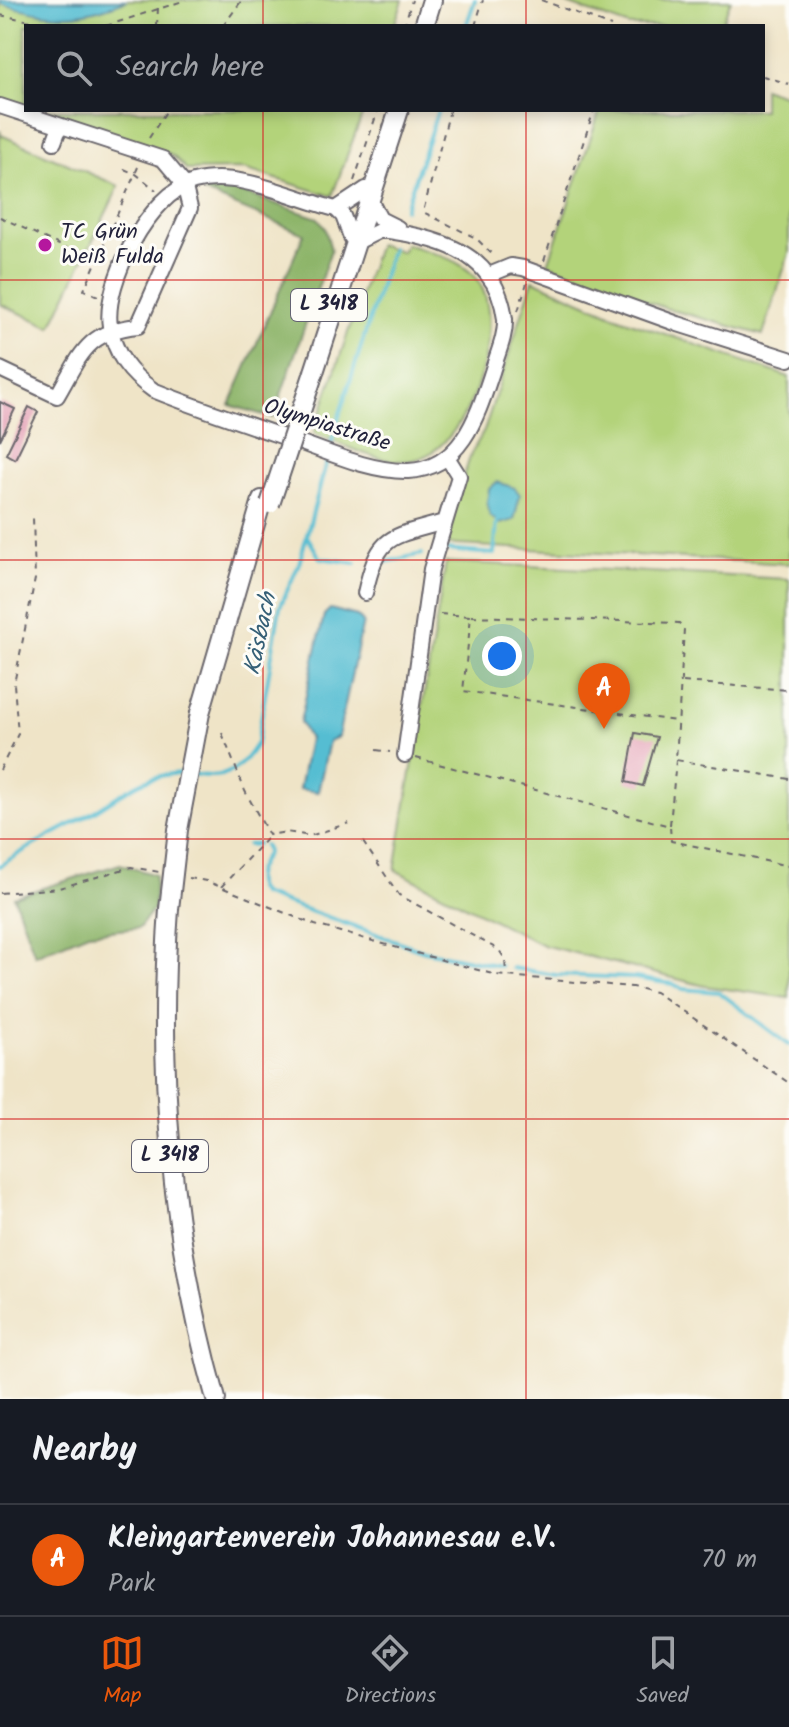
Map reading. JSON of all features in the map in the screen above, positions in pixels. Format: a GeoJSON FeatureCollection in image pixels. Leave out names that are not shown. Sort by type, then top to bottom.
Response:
{"type":"FeatureCollection","features":[{"type":"Feature","properties":{"kind":"main road"},"geometry":{"type":"LineString","coordinates":[[417,24],[423,0]]}},
{"type":"Feature","properties":{"kind":"main road"},"geometry":{"type":"LineString","coordinates":[[425,24],[432,0]]}},
{"type":"Feature","properties":{"kind":"main road","name":"L 3418"},"geometry":{"type":"LineString","coordinates":[[216,1399],[187,1280],[170,1160],[164,1034],[169,909],[182,803],[200,713],[257,527],[355,239],[389,112]]}},
{"type":"Feature","properties":{"kind":"main road","name":"L 3418"},"geometry":{"type":"LineString","coordinates":[[368,196],[398,112]]}},
{"type":"Feature","properties":{"kind":"street"},"geometry":{"type":"LineString","coordinates":[[0,106],[144,151],[170,165],[184,184],[190,208],[138,326],[110,329],[85,348],[54,396],[49,412]]}},
{"type":"Feature","properties":{"kind":"street"},"geometry":{"type":"LineString","coordinates":[[54,142],[60,126]]}},
{"type":"Feature","properties":{"kind":"street"},"geometry":{"type":"LineString","coordinates":[[184,184],[225,178],[336,209],[355,239],[379,231],[409,234],[450,246],[476,262],[489,275],[500,298],[505,320],[501,342],[473,425],[458,448],[447,457],[459,476],[444,522],[423,613],[405,755]]}},
{"type":"Feature","properties":{"kind":"street","name":"Olympiastraße"},"geometry":{"type":"LineString","coordinates":[[184,184],[166,197],[142,226],[113,291],[110,329],[125,365],[153,390],[339,456],[410,471],[447,457]]}},
{"type":"Feature","properties":{"kind":"street"},"geometry":{"type":"LineString","coordinates":[[336,209],[368,196],[380,219],[409,234]]}},
{"type":"Feature","properties":{"kind":"street"},"geometry":{"type":"LineString","coordinates":[[489,275],[503,268],[535,272],[678,324],[789,359]]}},
{"type":"Feature","properties":{"kind":"street"},"geometry":{"type":"LineString","coordinates":[[0,369],[54,396]]}},
{"type":"Feature","properties":{"kind":"street"},"geometry":{"type":"LineString","coordinates":[[365,593],[374,556],[394,537],[444,522]]}},
{"type":"Feature","properties":{"kind":"path"},"geometry":{"type":"LineString","coordinates":[[115,24],[158,6],[186,0]]}},
{"type":"Feature","properties":{"kind":"path"},"geometry":{"type":"LineString","coordinates":[[224,24],[242,0]]}},
{"type":"Feature","properties":{"kind":"path"},"geometry":{"type":"LineString","coordinates":[[405,24],[412,0]]}},
{"type":"Feature","properties":{"kind":"path"},"geometry":{"type":"LineString","coordinates":[[476,24],[483,0]]}},
{"type":"Feature","properties":{"kind":"path"},"geometry":{"type":"LineString","coordinates":[[541,0],[606,24]]}},
{"type":"Feature","properties":{"kind":"path"},"geometry":{"type":"LineString","coordinates":[[157,24],[158,6]]}},
{"type":"Feature","properties":{"kind":"path"},"geometry":{"type":"LineString","coordinates":[[0,15],[46,24]]}},
{"type":"Feature","properties":{"kind":"path"},"geometry":{"type":"LineString","coordinates":[[765,77],[789,84]]}},
{"type":"Feature","properties":{"kind":"path"},"geometry":{"type":"LineString","coordinates":[[144,151],[166,112]]}},
{"type":"Feature","properties":{"kind":"path"},"geometry":{"type":"LineString","coordinates":[[363,158],[377,112]]}},
{"type":"Feature","properties":{"kind":"path"},"geometry":{"type":"LineString","coordinates":[[449,112],[423,203],[425,216],[476,238],[503,268]]}},
{"type":"Feature","properties":{"kind":"path"},"geometry":{"type":"LineString","coordinates":[[517,315],[593,112]]}},
{"type":"Feature","properties":{"kind":"path"},"geometry":{"type":"LineString","coordinates":[[124,169],[136,174],[157,191]]}},
{"type":"Feature","properties":{"kind":"path"},"geometry":{"type":"LineString","coordinates":[[99,297],[84,290],[136,174]]}},
{"type":"Feature","properties":{"kind":"path"},"geometry":{"type":"LineString","coordinates":[[0,217],[78,254]]}},
{"type":"Feature","properties":{"kind":"path"},"geometry":{"type":"LineString","coordinates":[[0,770],[18,734],[14,684],[35,579],[33,517]]}},
{"type":"Feature","properties":{"kind":"path"},"geometry":{"type":"LineString","coordinates":[[423,613],[679,623],[684,629],[671,841],[789,866]]}},
{"type":"Feature","properties":{"kind":"path"},"geometry":{"type":"LineString","coordinates":[[471,616],[463,691],[679,721]]}},
{"type":"Feature","properties":{"kind":"path"},"geometry":{"type":"LineString","coordinates":[[681,682],[789,690]]}},
{"type":"Feature","properties":{"kind":"path"},"geometry":{"type":"LineString","coordinates":[[222,733],[269,835]]}},
{"type":"Feature","properties":{"kind":"path"},"geometry":{"type":"LineString","coordinates":[[376,750],[405,755],[670,826]]}},
{"type":"Feature","properties":{"kind":"path"},"geometry":{"type":"LineString","coordinates":[[676,760],[789,779]]}},
{"type":"Feature","properties":{"kind":"path"},"geometry":{"type":"LineString","coordinates":[[221,887],[269,835],[286,832],[310,836],[349,823]]}},
{"type":"Feature","properties":{"kind":"path"},"geometry":{"type":"LineString","coordinates":[[363,842],[399,895],[499,950],[505,959],[506,976]]}},
{"type":"Feature","properties":{"kind":"path"},"geometry":{"type":"LineString","coordinates":[[0,893],[59,888],[131,867],[161,873]]}},
{"type":"Feature","properties":{"kind":"path"},"geometry":{"type":"LineString","coordinates":[[176,875],[221,887],[315,925],[506,976],[632,987],[655,992],[789,1083]]}},
{"type":"Feature","properties":{"kind":"green space"},"geometry":{"type":"Polygon","coordinates":[[[0,0],[403,0],[395,24],[24,24],[24,110],[0,101],[0,0]]]}},
{"type":"Feature","properties":{"kind":"green space"},"geometry":{"type":"Polygon","coordinates":[[[556,0],[731,0],[722,24],[623,24],[556,0]]]}},
{"type":"Feature","properties":{"kind":"green space"},"geometry":{"type":"Polygon","coordinates":[[[765,89],[789,97],[789,253],[763,335],[665,308],[548,264],[599,112],[765,112],[765,89]]]}},
{"type":"Feature","properties":{"kind":"green space"},"geometry":{"type":"Polygon","coordinates":[[[30,112],[363,112],[332,196],[244,169],[187,170],[173,156],[30,112]]]}},
{"type":"Feature","properties":{"kind":"green space","name":"TC Grün Weiß Fulda"},"geometry":{"type":"Polygon","coordinates":[[[0,130],[1,135],[119,186],[51,327],[0,304],[0,130]]]}},
{"type":"Feature","properties":{"kind":"green space"},"geometry":{"type":"Polygon","coordinates":[[[206,188],[235,190],[318,218],[325,228],[331,250],[273,418],[230,405],[304,234],[205,193],[206,188]]]}},
{"type":"Feature","properties":{"kind":"green space"},"geometry":{"type":"Polygon","coordinates":[[[378,244],[402,252],[406,244],[457,263],[474,275],[487,304],[489,329],[485,357],[478,385],[466,411],[451,434],[433,451],[413,460],[375,457],[314,433],[378,244]]]}},
{"type":"Feature","properties":{"kind":"green space"},"geometry":{"type":"Polygon","coordinates":[[[533,280],[622,319],[789,377],[789,564],[442,544],[471,454],[484,431],[533,280]]]}},
{"type":"Feature","properties":{"kind":"green space"},"geometry":{"type":"Polygon","coordinates":[[[446,562],[789,579],[789,998],[705,986],[543,945],[395,870],[446,562]]]}},
{"type":"Feature","properties":{"kind":"green space"},"geometry":{"type":"Polygon","coordinates":[[[120,864],[155,875],[154,908],[139,928],[88,933],[35,955],[14,897],[120,864]]]}},
{"type":"Feature","properties":{"kind":"water"},"geometry":{"type":"Polygon","coordinates":[[[0,0],[127,0],[92,12],[64,15],[0,4],[0,0]]]}},
{"type":"Feature","properties":{"kind":"water"},"geometry":{"type":"Polygon","coordinates":[[[497,482],[515,488],[520,495],[514,520],[500,524],[490,516],[487,502],[489,489],[497,482]]]}},
{"type":"Feature","properties":{"kind":"water"},"geometry":{"type":"Polygon","coordinates":[[[330,609],[357,616],[363,622],[338,737],[329,741],[318,792],[299,789],[309,739],[300,722],[324,615],[330,609]]]}},
{"type":"Feature","properties":{"kind":"building"},"geometry":{"type":"Polygon","coordinates":[[[0,402],[15,409],[0,440],[0,402]]]}},
{"type":"Feature","properties":{"kind":"building"},"geometry":{"type":"Polygon","coordinates":[[[29,407],[38,412],[15,459],[6,454],[29,407]]]}},
{"type":"Feature","properties":{"kind":"building"},"geometry":{"type":"Polygon","coordinates":[[[635,733],[657,737],[643,786],[626,782],[635,733]]]}},
{"type":"Feature","properties":{"kind":"waterway","name":"Käsbach"},"geometry":{"type":"LineString","coordinates":[[467,24],[475,0]]}},
{"type":"Feature","properties":{"kind":"waterway","name":"Käsbach"},"geometry":{"type":"LineString","coordinates":[[405,209],[437,112]]}},
{"type":"Feature","properties":{"kind":"waterway","name":"Käsbach"},"geometry":{"type":"LineString","coordinates":[[192,774],[214,776],[230,772],[244,761],[257,743],[280,607],[299,564],[336,426],[392,248]]}},
{"type":"Feature","properties":{"kind":"waterway"},"geometry":{"type":"LineString","coordinates":[[444,550],[494,554],[497,521]]}},
{"type":"Feature","properties":{"kind":"waterway"},"geometry":{"type":"LineString","coordinates":[[307,536],[320,558],[356,563]]}},
{"type":"Feature","properties":{"kind":"waterway"},"geometry":{"type":"LineString","coordinates":[[381,563],[422,554]]}},
{"type":"Feature","properties":{"kind":"waterway","name":"Käsbach"},"geometry":{"type":"LineString","coordinates":[[0,866],[136,785],[157,777],[184,773]]}},
{"type":"Feature","properties":{"kind":"waterway"},"geometry":{"type":"LineString","coordinates":[[248,845],[257,844]]}},
{"type":"Feature","properties":{"kind":"waterway"},"geometry":{"type":"LineString","coordinates":[[264,845],[267,852],[256,878],[261,894],[425,951],[500,966]]}},
{"type":"Feature","properties":{"kind":"waterway"},"geometry":{"type":"LineString","coordinates":[[512,968],[556,975],[635,978],[673,984],[683,989],[719,992],[789,1045]]}},
{"type":"Feature","properties":{"kind":"place","name":"TC Grün Weiß Fulda"},"geometry":{"type":"Point","coordinates":[45,245]}},
{"type":"Feature","properties":{"kind":"place","name":"Kleingartenverein Johannesau e.V."},"geometry":{"type":"Point","coordinates":[604,729]}}]}
